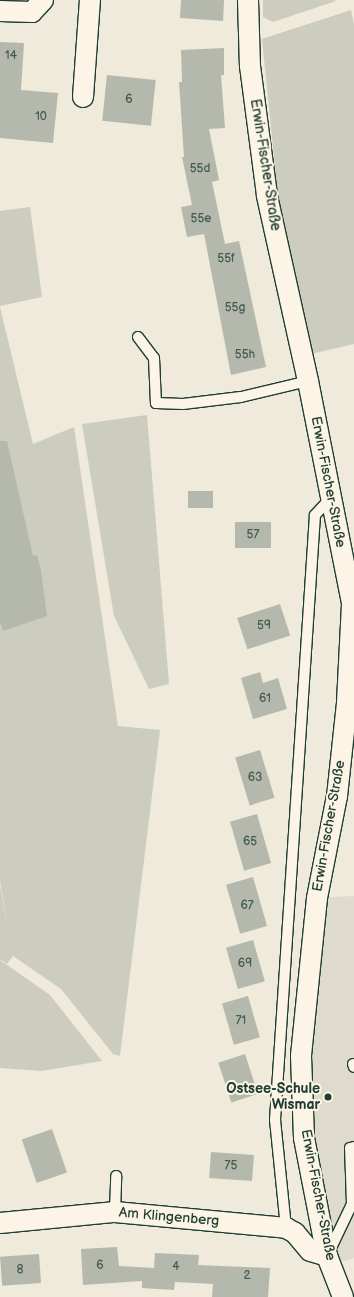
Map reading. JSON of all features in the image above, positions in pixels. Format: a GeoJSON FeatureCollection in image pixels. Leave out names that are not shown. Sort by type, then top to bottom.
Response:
{"type":"FeatureCollection","features":[{"type":"Feature","properties":{"kind":"street"},"geometry":{"type":"LineString","coordinates":[[0,11],[32,12],[43,0]]}},
{"type":"Feature","properties":{"kind":"street"},"geometry":{"type":"LineString","coordinates":[[82,97],[90,0]]}},
{"type":"Feature","properties":{"kind":"street","name":"Erwin-Fischer-Straße"},"geometry":{"type":"LineString","coordinates":[[248,0],[250,66],[267,196],[308,381],[330,499],[352,604],[347,703],[337,796],[317,898],[301,1056],[304,1138],[327,1256],[343,1297]]}},
{"type":"Feature","properties":{"kind":"street","name":"Am Klingenberg"},"geometry":{"type":"LineString","coordinates":[[0,1223],[115,1212],[286,1228]]}},
{"type":"Feature","properties":{"kind":"street"},"geometry":{"type":"LineString","coordinates":[[286,1228],[295,1233],[310,1251],[327,1256]]}},
{"type":"Feature","properties":{"kind":"lane"},"geometry":{"type":"LineString","coordinates":[[138,336],[154,358],[156,403],[183,404],[241,397],[308,381]]}},
{"type":"Feature","properties":{"kind":"lane"},"geometry":{"type":"LineString","coordinates":[[286,1228],[276,1120],[315,515],[330,499]]}},
{"type":"Feature","properties":{"kind":"lane"},"geometry":{"type":"LineString","coordinates":[[327,1256],[352,1204],[350,1148],[354,1147]]}},
{"type":"Feature","properties":{"kind":"lane"},"geometry":{"type":"LineString","coordinates":[[115,1212],[116,1176]]}},
{"type":"Feature","properties":{"kind":"shaded area"},"geometry":{"type":"Polygon","coordinates":[[[263,0],[336,1],[273,22],[263,17],[263,0]]]}},
{"type":"Feature","properties":{"kind":"shaded area"},"geometry":{"type":"Polygon","coordinates":[[[351,10],[354,25],[354,344],[311,354],[278,196],[262,39],[351,10]]]}},
{"type":"Feature","properties":{"kind":"shaded area"},"geometry":{"type":"Polygon","coordinates":[[[30,207],[42,297],[0,306],[0,211],[30,207]]]}},
{"type":"Feature","properties":{"kind":"shaded area"},"geometry":{"type":"Polygon","coordinates":[[[0,307],[33,444],[74,427],[118,726],[160,730],[120,1056],[113,1054],[61,989],[13,956],[7,964],[0,959],[0,885],[9,933],[0,881],[0,307]]]}},
{"type":"Feature","properties":{"kind":"shaded area"},"geometry":{"type":"Polygon","coordinates":[[[147,415],[169,684],[149,689],[114,616],[82,424],[147,415]]]}},
{"type":"Feature","properties":{"kind":"shaded area","name":"Ostsee-Schule Wismar"},"geometry":{"type":"Polygon","coordinates":[[[354,896],[354,1258],[344,1261],[327,1256],[304,1138],[317,898],[354,896]]]}},
{"type":"Feature","properties":{"kind":"shaded area"},"geometry":{"type":"Polygon","coordinates":[[[0,960],[50,995],[102,1061],[41,1071],[0,1068],[0,960]]]}},
{"type":"Feature","properties":{"kind":"building"},"geometry":{"type":"Polygon","coordinates":[[[181,0],[224,0],[223,21],[180,18],[181,0]]]}},
{"type":"Feature","properties":{"kind":"building"},"geometry":{"type":"Polygon","coordinates":[[[0,42],[24,43],[21,90],[58,93],[53,143],[0,138],[0,42]]]}},
{"type":"Feature","properties":{"kind":"building"},"geometry":{"type":"Polygon","coordinates":[[[224,48],[224,75],[221,75],[225,128],[209,129],[219,180],[212,182],[225,244],[239,241],[266,367],[231,375],[204,234],[187,237],[181,207],[192,205],[182,157],[184,157],[179,82],[182,82],[181,50],[224,48]]]}},
{"type":"Feature","properties":{"kind":"building"},"geometry":{"type":"Polygon","coordinates":[[[107,75],[156,80],[151,126],[102,121],[107,75]]]}},
{"type":"Feature","properties":{"kind":"building"},"geometry":{"type":"Polygon","coordinates":[[[0,441],[7,441],[33,556],[37,555],[41,570],[47,616],[3,631],[0,622],[0,441]]]}},
{"type":"Feature","properties":{"kind":"building"},"geometry":{"type":"Polygon","coordinates":[[[188,491],[213,491],[213,508],[188,508],[188,491]]]}},
{"type":"Feature","properties":{"kind":"building"},"geometry":{"type":"Polygon","coordinates":[[[235,522],[271,522],[271,548],[235,548],[235,522]]]}},
{"type":"Feature","properties":{"kind":"building"},"geometry":{"type":"Polygon","coordinates":[[[280,604],[290,635],[247,649],[237,618],[280,604]]]}},
{"type":"Feature","properties":{"kind":"building"},"geometry":{"type":"Polygon","coordinates":[[[260,672],[263,683],[278,678],[287,709],[253,719],[241,678],[260,672]]]}},
{"type":"Feature","properties":{"kind":"building"},"geometry":{"type":"Polygon","coordinates":[[[260,750],[275,798],[250,805],[235,758],[260,750]]]}},
{"type":"Feature","properties":{"kind":"building"},"geometry":{"type":"Polygon","coordinates":[[[257,814],[271,863],[244,871],[230,822],[257,814]]]}},
{"type":"Feature","properties":{"kind":"building"},"geometry":{"type":"Polygon","coordinates":[[[253,877],[267,926],[240,934],[226,885],[253,877]]]}},
{"type":"Feature","properties":{"kind":"building"},"geometry":{"type":"Polygon","coordinates":[[[253,940],[265,981],[238,989],[226,948],[253,940]]]}},
{"type":"Feature","properties":{"kind":"building"},"geometry":{"type":"Polygon","coordinates":[[[248,996],[260,1037],[234,1045],[222,1003],[248,996]]]}},
{"type":"Feature","properties":{"kind":"building"},"geometry":{"type":"Polygon","coordinates":[[[245,1054],[258,1094],[231,1103],[218,1063],[245,1054]]]}},
{"type":"Feature","properties":{"kind":"building"},"geometry":{"type":"Polygon","coordinates":[[[52,1129],[67,1172],[37,1183],[22,1139],[52,1129]]]}},
{"type":"Feature","properties":{"kind":"building"},"geometry":{"type":"Polygon","coordinates":[[[211,1152],[254,1155],[252,1181],[209,1178],[211,1152]]]}},
{"type":"Feature","properties":{"kind":"building"},"geometry":{"type":"Polygon","coordinates":[[[117,1247],[119,1266],[154,1268],[155,1253],[199,1255],[198,1265],[270,1268],[268,1297],[212,1297],[213,1284],[175,1282],[174,1290],[142,1288],[142,1281],[83,1285],[81,1249],[117,1247]]]}},
{"type":"Feature","properties":{"kind":"building"},"geometry":{"type":"Polygon","coordinates":[[[39,1254],[41,1283],[2,1286],[0,1257],[39,1254]]]}},
{"type":"Feature","properties":{"kind":"place","name":"Ostsee-Schule Wismar"},"geometry":{"type":"Point","coordinates":[328,1097]}}]}
